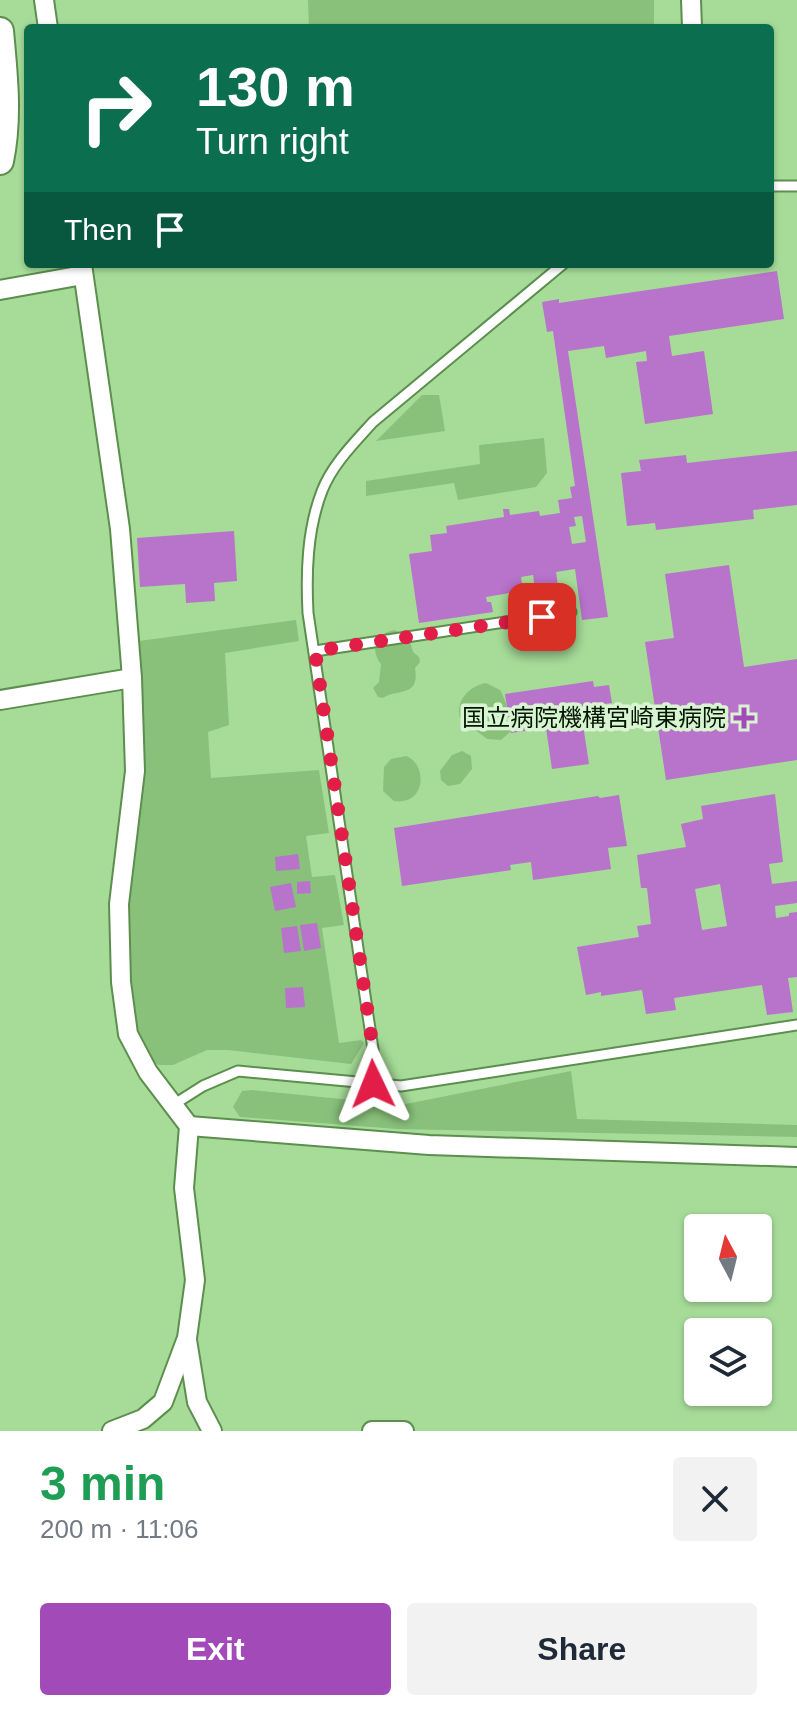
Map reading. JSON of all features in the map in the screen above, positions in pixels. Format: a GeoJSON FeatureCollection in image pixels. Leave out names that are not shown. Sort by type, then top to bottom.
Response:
{"type":"FeatureCollection","features":[{"type":"Feature","properties":{"kind":"street"},"geometry":{"type":"LineString","coordinates":[[44,0],[47,24]]}},
{"type":"Feature","properties":{"kind":"street"},"geometry":{"type":"LineString","coordinates":[[691,0],[692,24]]}},
{"type":"Feature","properties":{"kind":"street"},"geometry":{"type":"LineString","coordinates":[[0,31],[6,100],[5,135],[0,161]]}},
{"type":"Feature","properties":{"kind":"street"},"geometry":{"type":"LineString","coordinates":[[0,290],[82,269],[120,529],[132,678],[135,771],[119,904],[121,982],[128,1034],[148,1072],[189,1126],[184,1188],[195,1280],[187,1338],[163,1402],[143,1419],[112,1431]]}},
{"type":"Feature","properties":{"kind":"street"},"geometry":{"type":"LineString","coordinates":[[0,700],[132,678]]}},
{"type":"Feature","properties":{"kind":"street"},"geometry":{"type":"LineString","coordinates":[[189,1126],[429,1145],[797,1157]]}},
{"type":"Feature","properties":{"kind":"street"},"geometry":{"type":"LineString","coordinates":[[187,1338],[197,1402],[212,1431]]}},
{"type":"Feature","properties":{"kind":"street"},"geometry":{"type":"LineString","coordinates":[[372,1431],[404,1431]]}},
{"type":"Feature","properties":{"kind":"lane"},"geometry":{"type":"LineString","coordinates":[[774,186],[797,186]]}},
{"type":"Feature","properties":{"kind":"lane"},"geometry":{"type":"LineString","coordinates":[[373,1084],[373,1049],[308,613],[306,565],[322,490],[345,452],[373,422],[558,268]]}},
{"type":"Feature","properties":{"kind":"lane"},"geometry":{"type":"LineString","coordinates":[[315,651],[571,612]]}},
{"type":"Feature","properties":{"kind":"lane"},"geometry":{"type":"LineString","coordinates":[[173,1105],[203,1086],[238,1071],[401,1086],[797,1025]]}},
{"type":"Feature","properties":{"kind":"green space"},"geometry":{"type":"Polygon","coordinates":[[[308,0],[654,0],[654,24],[309,24],[308,0]]]}},
{"type":"Feature","properties":{"kind":"green space"},"geometry":{"type":"Polygon","coordinates":[[[422,395],[439,395],[445,431],[376,441],[422,395]]]}},
{"type":"Feature","properties":{"kind":"green space"},"geometry":{"type":"Polygon","coordinates":[[[544,438],[547,473],[536,487],[458,500],[454,483],[366,496],[366,481],[480,464],[479,445],[544,438]]]}},
{"type":"Feature","properties":{"kind":"green space"},"geometry":{"type":"Polygon","coordinates":[[[296,620],[299,641],[225,653],[229,725],[208,732],[211,778],[319,770],[329,833],[306,836],[312,877],[335,875],[344,925],[322,928],[339,1043],[361,1040],[364,1043],[351,1064],[207,1050],[173,1065],[159,1065],[145,1059],[129,987],[127,951],[143,753],[139,641],[296,620]]]}},
{"type":"Feature","properties":{"kind":"green space"},"geometry":{"type":"Polygon","coordinates":[[[395,630],[409,638],[420,662],[415,668],[416,677],[411,688],[378,697],[373,688],[379,682],[381,664],[375,647],[379,638],[395,630]]]}},
{"type":"Feature","properties":{"kind":"green space"},"geometry":{"type":"Polygon","coordinates":[[[486,683],[500,690],[508,709],[511,731],[501,740],[487,739],[460,718],[460,706],[465,695],[474,687],[486,683]]]}},
{"type":"Feature","properties":{"kind":"green space"},"geometry":{"type":"Polygon","coordinates":[[[462,751],[471,756],[472,769],[460,784],[448,786],[441,780],[440,771],[452,755],[462,751]]]}},
{"type":"Feature","properties":{"kind":"green space"},"geometry":{"type":"Polygon","coordinates":[[[406,756],[418,767],[418,791],[405,801],[394,801],[383,791],[384,767],[391,759],[406,756]]]}},
{"type":"Feature","properties":{"kind":"green space"},"geometry":{"type":"Polygon","coordinates":[[[571,1071],[577,1119],[797,1125],[797,1137],[397,1129],[240,1117],[233,1107],[242,1091],[252,1090],[401,1105],[571,1071]]]}},
{"type":"Feature","properties":{"kind":"building"},"geometry":{"type":"Polygon","coordinates":[[[777,271],[784,319],[669,336],[672,356],[704,351],[713,414],[645,424],[636,362],[647,361],[646,351],[606,358],[604,346],[568,351],[608,617],[582,620],[575,569],[556,572],[560,599],[537,603],[533,575],[521,577],[523,591],[486,597],[487,602],[491,602],[493,612],[419,623],[409,554],[432,551],[430,535],[447,533],[446,526],[504,517],[503,509],[509,509],[510,515],[539,511],[540,516],[560,513],[558,500],[572,498],[570,487],[575,486],[553,331],[547,332],[542,302],[559,299],[559,303],[777,271]],[[582,516],[574,517],[576,526],[569,527],[572,544],[586,542],[582,516]]]}},
{"type":"Feature","properties":{"kind":"building"},"geometry":{"type":"Polygon","coordinates":[[[797,451],[797,505],[753,510],[754,519],[656,530],[655,523],[627,526],[621,473],[641,471],[639,460],[686,455],[687,463],[797,451]]]}},
{"type":"Feature","properties":{"kind":"building"},"geometry":{"type":"Polygon","coordinates":[[[234,531],[237,581],[214,583],[215,601],[186,603],[185,584],[140,587],[137,538],[234,531]]]}},
{"type":"Feature","properties":{"kind":"building"},"geometry":{"type":"Polygon","coordinates":[[[729,565],[744,667],[797,659],[797,760],[666,780],[645,642],[674,638],[665,574],[729,565]]]}},
{"type":"Feature","properties":{"kind":"building"},"geometry":{"type":"Polygon","coordinates":[[[593,681],[594,687],[609,685],[612,703],[597,705],[600,719],[566,724],[567,727],[583,725],[589,764],[552,769],[546,728],[511,733],[505,694],[593,681]]]}},
{"type":"Feature","properties":{"kind":"building"},"geometry":{"type":"Polygon","coordinates":[[[775,794],[783,862],[769,864],[772,884],[797,881],[797,903],[775,906],[776,918],[797,912],[797,977],[788,978],[793,1012],[767,1015],[762,985],[674,998],[676,1010],[646,1014],[642,990],[586,995],[577,947],[639,937],[637,926],[651,924],[647,888],[641,888],[637,855],[686,847],[681,824],[703,819],[701,806],[775,794]],[[720,884],[695,889],[702,930],[727,926],[720,884]]]}},
{"type":"Feature","properties":{"kind":"building"},"geometry":{"type":"Polygon","coordinates":[[[619,795],[627,846],[608,848],[611,869],[533,880],[531,862],[510,865],[511,870],[402,886],[394,828],[619,795]]]}},
{"type":"Feature","properties":{"kind":"building"},"geometry":{"type":"Polygon","coordinates":[[[298,854],[300,869],[276,871],[275,857],[298,854]]]}},
{"type":"Feature","properties":{"kind":"building"},"geometry":{"type":"Polygon","coordinates":[[[310,881],[311,893],[297,894],[297,882],[310,881]]]}},
{"type":"Feature","properties":{"kind":"building"},"geometry":{"type":"Polygon","coordinates":[[[291,883],[296,907],[275,911],[270,887],[291,883]]]}},
{"type":"Feature","properties":{"kind":"building"},"geometry":{"type":"Polygon","coordinates":[[[317,923],[321,948],[304,951],[300,925],[317,923]]]}},
{"type":"Feature","properties":{"kind":"building"},"geometry":{"type":"Polygon","coordinates":[[[297,926],[301,951],[284,953],[281,928],[297,926]]]}},
{"type":"Feature","properties":{"kind":"building"},"geometry":{"type":"Polygon","coordinates":[[[303,987],[305,1007],[286,1008],[285,988],[303,987]]]}},
{"type":"Feature","properties":{"kind":"place","name":"国立病院機構宮崎東病院"},"geometry":{"type":"Point","coordinates":[744,718]}},
{"type":"Feature","properties":{"kind":"route"},"geometry":{"type":"LineString","coordinates":[[373,1084],[373,1049],[315,651],[542,617]]}}]}
